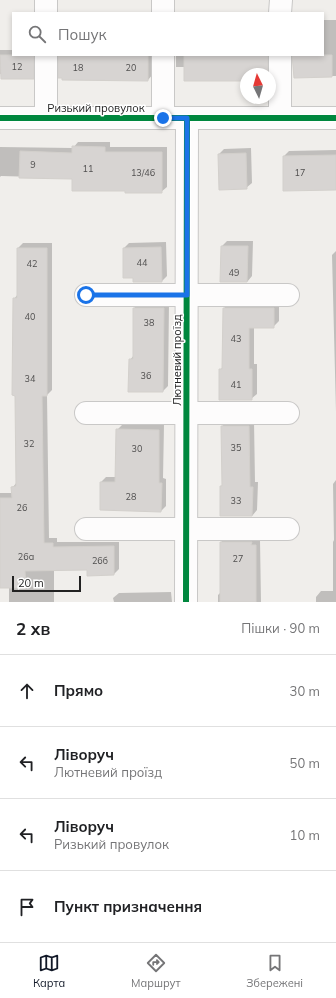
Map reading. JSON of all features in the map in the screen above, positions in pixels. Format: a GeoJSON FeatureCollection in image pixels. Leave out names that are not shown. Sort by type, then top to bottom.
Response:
{"type":"FeatureCollection","features":[{"type":"Feature","properties":{"kind":"street"},"geometry":{"type":"LineString","coordinates":[[46,0],[46,12]]}},
{"type":"Feature","properties":{"kind":"street"},"geometry":{"type":"LineString","coordinates":[[163,0],[163,12]]}},
{"type":"Feature","properties":{"kind":"street"},"geometry":{"type":"LineString","coordinates":[[280,0],[280,12]]}},
{"type":"Feature","properties":{"kind":"street"},"geometry":{"type":"LineString","coordinates":[[46,56],[46,118]]}},
{"type":"Feature","properties":{"kind":"street"},"geometry":{"type":"LineString","coordinates":[[163,56],[163,118]]}},
{"type":"Feature","properties":{"kind":"street"},"geometry":{"type":"LineString","coordinates":[[280,56],[280,118]]}},
{"type":"Feature","properties":{"kind":"street","name":"Ризький провулок"},"geometry":{"type":"LineString","coordinates":[[0,118],[336,118]]}},
{"type":"Feature","properties":{"kind":"street","name":"Лютневий проїзд"},"geometry":{"type":"LineString","coordinates":[[186,602],[187,118]]}},
{"type":"Feature","properties":{"kind":"street"},"geometry":{"type":"LineString","coordinates":[[86,295],[288,295]]}},
{"type":"Feature","properties":{"kind":"street"},"geometry":{"type":"LineString","coordinates":[[86,413],[288,413]]}},
{"type":"Feature","properties":{"kind":"street"},"geometry":{"type":"LineString","coordinates":[[86,529],[288,529]]}},
{"type":"Feature","properties":{"kind":"building"},"geometry":{"type":"Polygon","coordinates":[[[0,55],[34,56],[34,79],[1,79],[0,55]]]}},
{"type":"Feature","properties":{"kind":"building"},"geometry":{"type":"Polygon","coordinates":[[[332,55],[332,77],[294,78],[292,56],[332,55]]]}},
{"type":"Feature","properties":{"kind":"building"},"geometry":{"type":"Polygon","coordinates":[[[58,56],[148,56],[148,81],[62,80],[62,78],[58,78],[58,56]]]}},
{"type":"Feature","properties":{"kind":"building"},"geometry":{"type":"Polygon","coordinates":[[[184,56],[268,56],[268,68],[240,68],[240,81],[184,81],[184,56]]]}},
{"type":"Feature","properties":{"kind":"building"},"geometry":{"type":"Polygon","coordinates":[[[72,146],[105,147],[105,152],[162,152],[162,193],[72,191],[72,179],[19,178],[20,151],[72,153],[72,146]]]}},
{"type":"Feature","properties":{"kind":"building"},"geometry":{"type":"Polygon","coordinates":[[[246,153],[247,189],[219,190],[218,154],[246,153]]]}},
{"type":"Feature","properties":{"kind":"building"},"geometry":{"type":"Polygon","coordinates":[[[336,155],[336,190],[283,191],[283,156],[336,155]]]}},
{"type":"Feature","properties":{"kind":"building"},"geometry":{"type":"Polygon","coordinates":[[[221,246],[248,246],[247,282],[220,282],[221,246]]]}},
{"type":"Feature","properties":{"kind":"building"},"geometry":{"type":"Polygon","coordinates":[[[161,247],[162,282],[133,282],[133,278],[123,278],[123,248],[161,247]]]}},
{"type":"Feature","properties":{"kind":"building"},"geometry":{"type":"Polygon","coordinates":[[[17,248],[47,248],[47,396],[42,396],[44,543],[53,543],[53,547],[114,546],[114,575],[87,576],[87,570],[25,571],[26,588],[0,588],[0,498],[12,498],[11,487],[16,486],[15,396],[12,395],[13,298],[17,298],[17,248]]]}},
{"type":"Feature","properties":{"kind":"building"},"geometry":{"type":"Polygon","coordinates":[[[133,308],[164,308],[163,392],[128,392],[129,359],[133,359],[133,308]]]}},
{"type":"Feature","properties":{"kind":"building"},"geometry":{"type":"Polygon","coordinates":[[[223,308],[274,308],[274,328],[249,328],[249,369],[252,369],[252,400],[219,400],[219,369],[222,369],[223,308]]]}},
{"type":"Feature","properties":{"kind":"building"},"geometry":{"type":"Polygon","coordinates":[[[221,426],[249,426],[250,487],[253,487],[252,516],[220,516],[220,486],[222,486],[221,426]]]}},
{"type":"Feature","properties":{"kind":"building"},"geometry":{"type":"Polygon","coordinates":[[[116,429],[159,430],[159,483],[162,483],[161,512],[100,510],[100,482],[115,482],[116,429]]]}},
{"type":"Feature","properties":{"kind":"building"},"geometry":{"type":"Polygon","coordinates":[[[220,542],[252,542],[251,545],[256,545],[256,602],[220,602],[220,542]]]}},
{"type":"Feature","properties":{"kind":"cycle path"},"geometry":{"type":"LineString","coordinates":[[0,118],[336,118]]}},
{"type":"Feature","properties":{"kind":"cycle path"},"geometry":{"type":"LineString","coordinates":[[186,602],[187,118]]}},
{"type":"Feature","properties":{"kind":"route"},"geometry":{"type":"LineString","coordinates":[[86,295],[187,295],[187,118],[163,118]]}}]}
